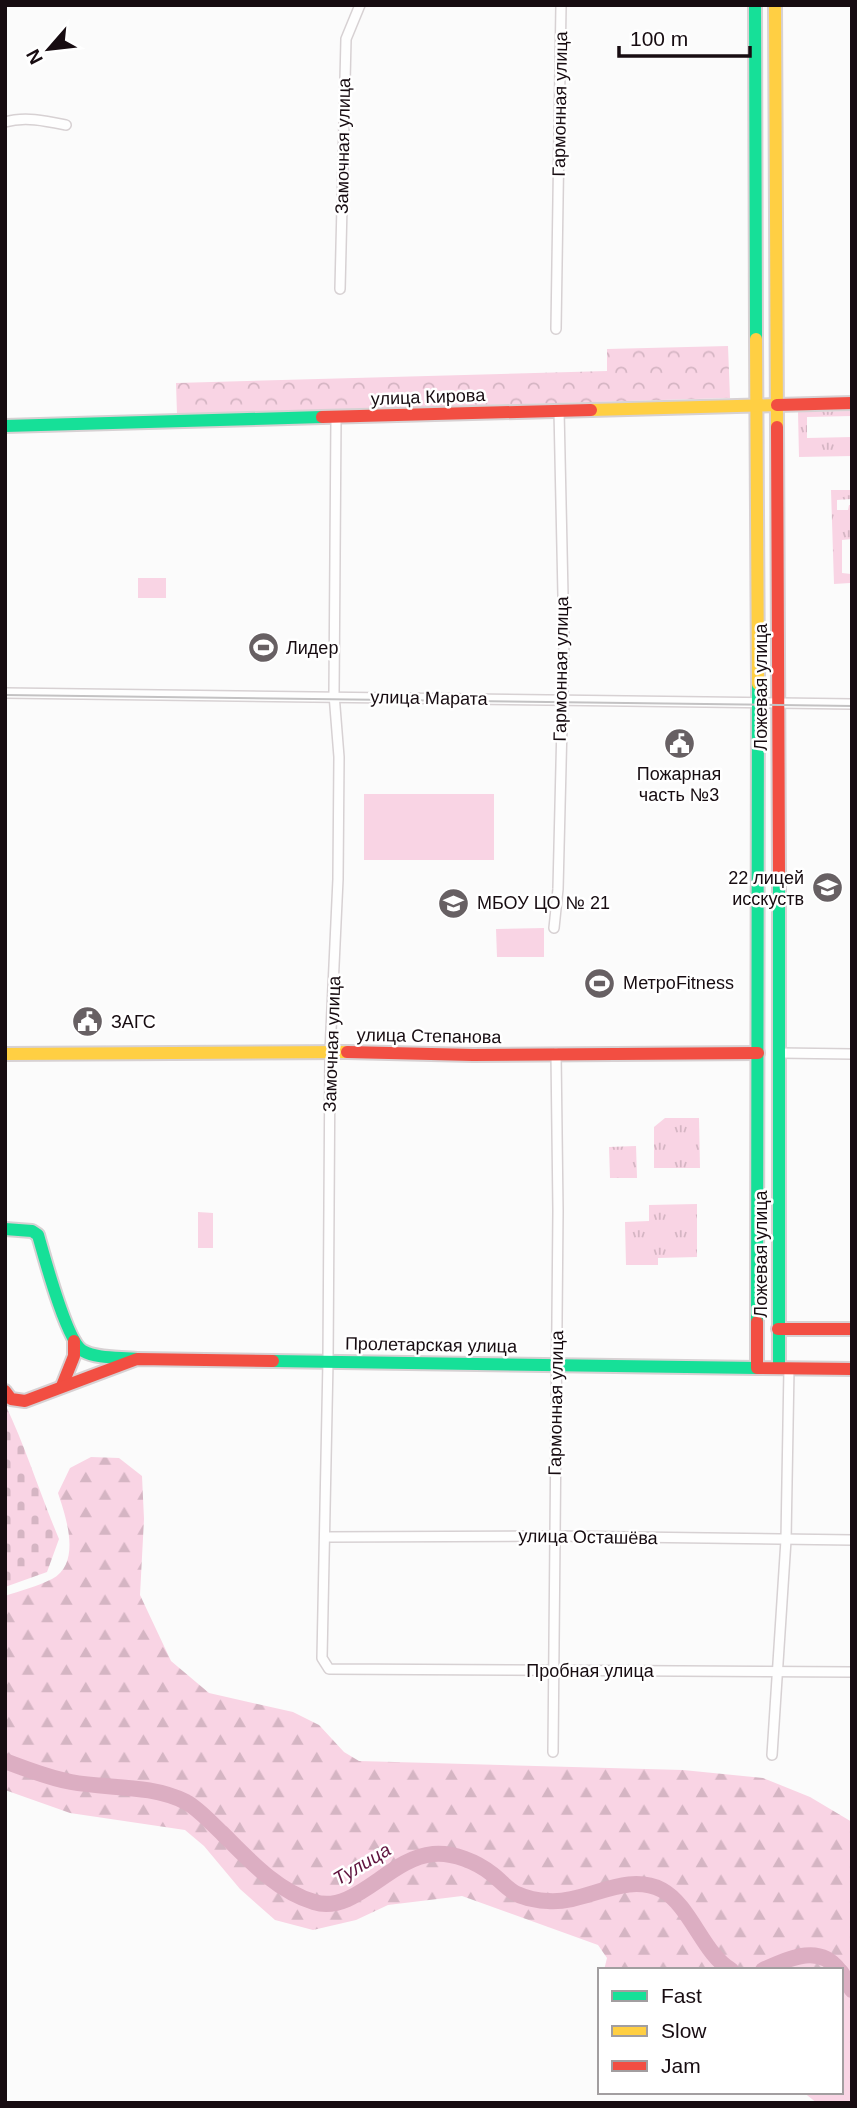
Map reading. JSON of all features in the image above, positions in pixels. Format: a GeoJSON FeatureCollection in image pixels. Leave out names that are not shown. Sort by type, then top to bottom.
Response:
{"type":"FeatureCollection","features":[{"type":"Feature","properties":{"kind":"main road","name":"Ложевая улица"},"geometry":{"type":"LineString","coordinates":[[755,5],[757,1368]]}},
{"type":"Feature","properties":{"kind":"main road","name":"Ложевая улица"},"geometry":{"type":"LineString","coordinates":[[775,5],[780,1053],[778,1329],[789,1369]]}},
{"type":"Feature","properties":{"kind":"main road","name":"улица Кирова"},"geometry":{"type":"LineString","coordinates":[[5,426],[852,403]]}},
{"type":"Feature","properties":{"kind":"main road"},"geometry":{"type":"LineString","coordinates":[[758,850],[779,850]]}},
{"type":"Feature","properties":{"kind":"main road","name":"улица Степанова"},"geometry":{"type":"LineString","coordinates":[[5,1054],[780,1053]]}},
{"type":"Feature","properties":{"kind":"main road"},"geometry":{"type":"LineString","coordinates":[[5,1229],[32,1231],[38,1235],[62,1313],[79,1349],[87,1353],[137,1359]]}},
{"type":"Feature","properties":{"kind":"main road"},"geometry":{"type":"LineString","coordinates":[[778,1329],[852,1329]]}},
{"type":"Feature","properties":{"kind":"main road"},"geometry":{"type":"LineString","coordinates":[[789,1369],[793,1365],[786,1352],[789,1337],[802,1329]]}},
{"type":"Feature","properties":{"kind":"main road"},"geometry":{"type":"LineString","coordinates":[[62,1386],[74,1356],[74,1341]]}},
{"type":"Feature","properties":{"kind":"main road","name":"Пролетарская улица"},"geometry":{"type":"LineString","coordinates":[[5,1391],[17,1401],[25,1401],[137,1359],[852,1369]]}},
{"type":"Feature","properties":{"kind":"street","name":"Замочная улица"},"geometry":{"type":"LineString","coordinates":[[340,289],[346,39],[360,5]]}},
{"type":"Feature","properties":{"kind":"street","name":"Гармонная улица"},"geometry":{"type":"LineString","coordinates":[[556,329],[561,5]]}},
{"type":"Feature","properties":{"kind":"street"},"geometry":{"type":"LineString","coordinates":[[5,122],[14,119],[66,125]]}},
{"type":"Feature","properties":{"kind":"street","name":"Гармонная улица"},"geometry":{"type":"LineString","coordinates":[[555,928],[564,642],[559,410]]}},
{"type":"Feature","properties":{"kind":"street","name":"Замочная улица"},"geometry":{"type":"LineString","coordinates":[[329,1669],[322,1658],[331,1052],[338,867],[339,757],[334,696],[336,417]]}},
{"type":"Feature","properties":{"kind":"street","name":"улица Марата"},"geometry":{"type":"LineString","coordinates":[[5,693],[852,704]]}},
{"type":"Feature","properties":{"kind":"street","name":"Гармонная улица"},"geometry":{"type":"LineString","coordinates":[[553,1752],[558,1211],[556,1053]]}},
{"type":"Feature","properties":{"kind":"street","name":"улица Степанова"},"geometry":{"type":"LineString","coordinates":[[780,1053],[852,1054]]}},
{"type":"Feature","properties":{"kind":"street","name":"Ложевая улица"},"geometry":{"type":"LineString","coordinates":[[772,1755],[786,1540],[789,1369]]}},
{"type":"Feature","properties":{"kind":"street","name":"улица Осташёва"},"geometry":{"type":"LineString","coordinates":[[325,1537],[555,1536],[852,1540]]}},
{"type":"Feature","properties":{"kind":"street","name":"Пробная улица"},"geometry":{"type":"LineString","coordinates":[[329,1669],[852,1672]]}},
{"type":"Feature","properties":{"kind":"green space"},"geometry":{"type":"Polygon","coordinates":[[[728,346],[730,398],[177,414],[176,383],[607,371],[607,349],[728,346]]]}},
{"type":"Feature","properties":{"kind":"green space"},"geometry":{"type":"Polygon","coordinates":[[[852,411],[852,416],[807,417],[807,438],[852,437],[852,456],[799,457],[798,412],[852,411]]]}},
{"type":"Feature","properties":{"kind":"green space"},"geometry":{"type":"Polygon","coordinates":[[[831,490],[852,490],[852,499],[837,500],[837,510],[848,510],[849,505],[852,505],[852,539],[842,540],[842,573],[851,574],[850,583],[834,584],[831,490]]]}},
{"type":"Feature","properties":{"kind":"green space"},"geometry":{"type":"Polygon","coordinates":[[[138,578],[166,578],[166,598],[138,598],[138,578]]]}},
{"type":"Feature","properties":{"kind":"green space"},"geometry":{"type":"Polygon","coordinates":[[[364,794],[494,794],[494,860],[364,860],[364,794]]]}},
{"type":"Feature","properties":{"kind":"green space"},"geometry":{"type":"Polygon","coordinates":[[[544,928],[544,957],[497,957],[496,929],[544,928]]]}},
{"type":"Feature","properties":{"kind":"green space"},"geometry":{"type":"Polygon","coordinates":[[[665,1118],[699,1118],[700,1168],[654,1168],[654,1127],[665,1118]]]}},
{"type":"Feature","properties":{"kind":"green space"},"geometry":{"type":"Polygon","coordinates":[[[636,1146],[637,1178],[610,1178],[609,1147],[636,1146]]]}},
{"type":"Feature","properties":{"kind":"green space"},"geometry":{"type":"Polygon","coordinates":[[[697,1204],[697,1257],[658,1258],[658,1265],[626,1265],[625,1222],[649,1221],[649,1205],[697,1204]]]}},
{"type":"Feature","properties":{"kind":"green space"},"geometry":{"type":"Polygon","coordinates":[[[198,1212],[213,1213],[213,1248],[198,1248],[198,1212]]]}},
{"type":"Feature","properties":{"kind":"green space"},"geometry":{"type":"Polygon","coordinates":[[[5,1404],[59,1539],[47,1572],[5,1587],[5,1404]]]}},
{"type":"Feature","properties":{"kind":"green space"},"geometry":{"type":"Polygon","coordinates":[[[91,1457],[119,1458],[142,1476],[144,1519],[140,1595],[171,1661],[209,1693],[293,1712],[319,1725],[344,1752],[359,1761],[683,1770],[763,1778],[810,1797],[852,1822],[852,2103],[817,2103],[806,2094],[843,2094],[843,1968],[604,1968],[607,1958],[598,1945],[462,1896],[388,1905],[356,1920],[313,1930],[275,1920],[240,1889],[204,1846],[185,1830],[70,1813],[5,1790],[5,1596],[47,1582],[61,1572],[67,1562],[68,1527],[58,1493],[70,1468],[91,1457]]]}},
{"type":"Feature","properties":{"kind":"waterway","name":"Тулица"},"geometry":{"type":"LineString","coordinates":[[5,1761],[63,1780],[158,1792],[186,1802],[205,1816],[264,1874],[288,1890],[314,1902],[329,1904],[344,1901],[402,1865],[433,1854],[457,1856],[472,1862],[514,1892],[540,1900],[562,1901],[620,1886],[648,1885],[672,1897],[713,1953],[728,1968]]}},
{"type":"Feature","properties":{"kind":"waterway","name":"Тулица"},"geometry":{"type":"LineString","coordinates":[[768,1968],[793,1958],[813,1955],[822,1957],[837,1968]]}},
{"type":"Feature","properties":{"kind":"waterway","name":"Тулица"},"geometry":{"type":"LineString","coordinates":[[843,1975],[852,1990]]}},
{"type":"Feature","properties":{"kind":"tram line"},"geometry":{"type":"LineString","coordinates":[[5,695],[852,706]]}},
{"type":"Feature","properties":{"kind":"traffic: fast"},"geometry":{"type":"LineString","coordinates":[[755,5],[756,339]]}},
{"type":"Feature","properties":{"kind":"traffic: fast"},"geometry":{"type":"LineString","coordinates":[[5,426],[322,417]]}},
{"type":"Feature","properties":{"kind":"traffic: fast"},"geometry":{"type":"LineString","coordinates":[[757,1322],[758,684]]}},
{"type":"Feature","properties":{"kind":"traffic: fast"},"geometry":{"type":"LineString","coordinates":[[779,872],[779,1368]]}},
{"type":"Feature","properties":{"kind":"traffic: fast"},"geometry":{"type":"LineString","coordinates":[[5,1229],[32,1231],[38,1235],[63,1316],[83,1351],[102,1357],[137,1359]]}},
{"type":"Feature","properties":{"kind":"traffic: fast"},"geometry":{"type":"LineString","coordinates":[[273,1361],[757,1368]]}},
{"type":"Feature","properties":{"kind":"traffic: slow"},"geometry":{"type":"LineString","coordinates":[[775,5],[777,427]]}},
{"type":"Feature","properties":{"kind":"traffic: slow"},"geometry":{"type":"LineString","coordinates":[[756,339],[758,684]]}},
{"type":"Feature","properties":{"kind":"traffic: slow"},"geometry":{"type":"LineString","coordinates":[[591,410],[777,405]]}},
{"type":"Feature","properties":{"kind":"traffic: slow"},"geometry":{"type":"LineString","coordinates":[[5,1054],[347,1052]]}},
{"type":"Feature","properties":{"kind":"traffic: jam"},"geometry":{"type":"LineString","coordinates":[[777,405],[852,403]]}},
{"type":"Feature","properties":{"kind":"traffic: jam"},"geometry":{"type":"LineString","coordinates":[[322,417],[591,410]]}},
{"type":"Feature","properties":{"kind":"traffic: jam"},"geometry":{"type":"LineString","coordinates":[[777,427],[779,872]]}},
{"type":"Feature","properties":{"kind":"traffic: jam"},"geometry":{"type":"LineString","coordinates":[[347,1052],[473,1055],[758,1053]]}},
{"type":"Feature","properties":{"kind":"traffic: jam"},"geometry":{"type":"LineString","coordinates":[[757,1322],[757,1368],[852,1369]]}},
{"type":"Feature","properties":{"kind":"traffic: jam"},"geometry":{"type":"LineString","coordinates":[[778,1329],[852,1329]]}},
{"type":"Feature","properties":{"kind":"traffic: jam"},"geometry":{"type":"LineString","coordinates":[[62,1386],[74,1356],[74,1341]]}},
{"type":"Feature","properties":{"kind":"traffic: jam"},"geometry":{"type":"LineString","coordinates":[[5,1391],[11,1399],[25,1401],[137,1359],[273,1361]]}},
{"type":"Feature","properties":{"kind":"place","name":"Лидер"},"geometry":{"type":"Point","coordinates":[263,648]}},
{"type":"Feature","properties":{"kind":"place","name":"Пожарная часть №3"},"geometry":{"type":"Point","coordinates":[679,743]}},
{"type":"Feature","properties":{"kind":"place","name":"22 лицей исскуств"},"geometry":{"type":"Point","coordinates":[827,888]}},
{"type":"Feature","properties":{"kind":"place","name":"МБОУ ЦО № 21"},"geometry":{"type":"Point","coordinates":[454,903]}},
{"type":"Feature","properties":{"kind":"place","name":"МетроFitness"},"geometry":{"type":"Point","coordinates":[600,983]}},
{"type":"Feature","properties":{"kind":"place","name":"ЗАГС"},"geometry":{"type":"Point","coordinates":[88,1022]}}]}
